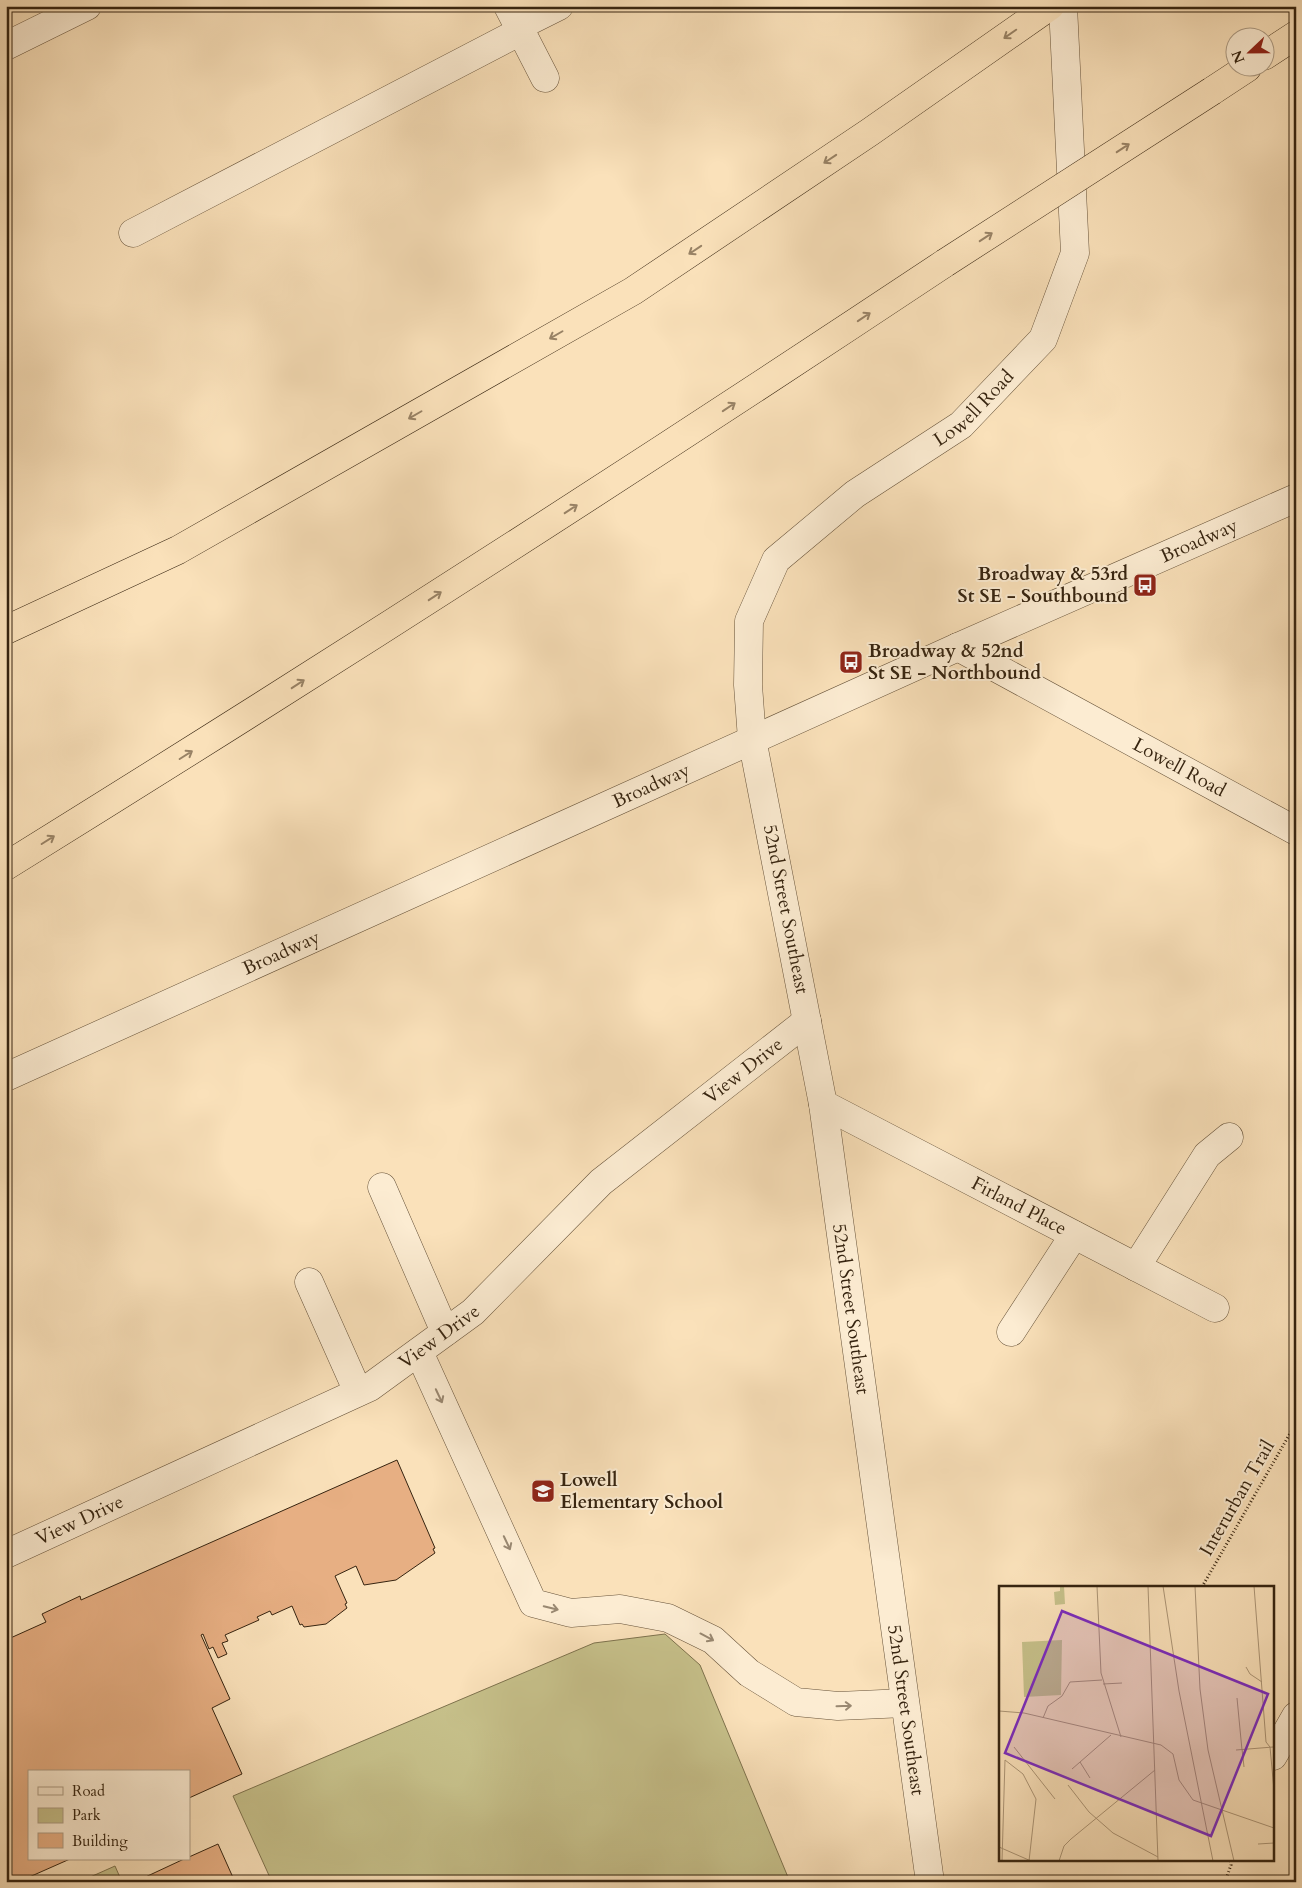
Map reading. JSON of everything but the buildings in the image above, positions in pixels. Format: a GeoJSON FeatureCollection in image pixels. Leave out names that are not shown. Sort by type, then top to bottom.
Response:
{"type":"FeatureCollection","features":[{"type":"Feature","properties":{"kind":"highway"},"geometry":{"type":"LineString","coordinates":[[6,630],[178,550],[634,291],[870,132],[1050,6]]}},
{"type":"Feature","properties":{"kind":"highway"},"geometry":{"type":"LineString","coordinates":[[1274,50],[1296,36]]}},
{"type":"Feature","properties":{"kind":"highway"},"geometry":{"type":"LineString","coordinates":[[6,866],[298,684],[672,444],[946,263],[1232,78]]}},
{"type":"Feature","properties":{"kind":"street"},"geometry":{"type":"LineString","coordinates":[[6,46],[87,6]]}},
{"type":"Feature","properties":{"kind":"street"},"geometry":{"type":"LineString","coordinates":[[133,233],[516,21],[559,6]]}},
{"type":"Feature","properties":{"kind":"street","name":"Lowell Road"},"geometry":{"type":"LineString","coordinates":[[752,739],[748,685],[749,621],[776,560],[855,494],[961,425],[1043,339],[1076,253],[1063,6]]}},
{"type":"Feature","properties":{"kind":"street"},"geometry":{"type":"LineString","coordinates":[[516,21],[545,78]]}},
{"type":"Feature","properties":{"kind":"street","name":"Broadway"},"geometry":{"type":"LineString","coordinates":[[6,1077],[752,739],[1296,498]]}},
{"type":"Feature","properties":{"kind":"street","name":"Lowell Road"},"geometry":{"type":"LineString","coordinates":[[958,647],[1296,831]]}},
{"type":"Feature","properties":{"kind":"street","name":"52nd Street Southeast"},"geometry":{"type":"LineString","coordinates":[[752,739],[823,1104],[930,1882]]}},
{"type":"Feature","properties":{"kind":"street","name":"View Drive"},"geometry":{"type":"LineString","coordinates":[[6,1554],[370,1387],[473,1312],[601,1182],[807,1021]]}},
{"type":"Feature","properties":{"kind":"street","name":"Firland Place"},"geometry":{"type":"LineString","coordinates":[[823,1104],[1215,1308]]}},
{"type":"Feature","properties":{"kind":"street"},"geometry":{"type":"LineString","coordinates":[[1136,1267],[1207,1155],[1229,1137]]}},
{"type":"Feature","properties":{"kind":"street"},"geometry":{"type":"LineString","coordinates":[[382,1187],[445,1332]]}},
{"type":"Feature","properties":{"kind":"street"},"geometry":{"type":"LineString","coordinates":[[1011,1332],[1074,1235]]}},
{"type":"Feature","properties":{"kind":"street"},"geometry":{"type":"LineString","coordinates":[[308,1282],[358,1392]]}},
{"type":"Feature","properties":{"kind":"street"},"geometry":{"type":"LineString","coordinates":[[419,1352],[533,1603],[571,1613],[620,1609],[668,1618],[713,1640],[749,1673],[796,1702],[838,1706],[905,1703]]}},
{"type":"Feature","properties":{"kind":"street"},"geometry":{"type":"LineString","coordinates":[[1274,1754],[1296,1716]]}},
{"type":"Feature","properties":{"kind":"path","name":"Interurban Trail"},"geometry":{"type":"LineString","coordinates":[[1203,1586],[1296,1423]]}},
{"type":"Feature","properties":{"kind":"path"},"geometry":{"type":"LineString","coordinates":[[1225,1882],[1230,1860]]}},
{"type":"Feature","properties":{"kind":"green space"},"geometry":{"type":"Polygon","coordinates":[[[665,1634],[700,1665],[790,1882],[272,1882],[233,1796],[594,1643],[665,1634]]]}},
{"type":"Feature","properties":{"kind":"green space"},"geometry":{"type":"Polygon","coordinates":[[[115,1866],[122,1882],[79,1882],[115,1866]]]}},
{"type":"Feature","properties":{"kind":"place","name":"Broadway & 53rd St SE - Southbound"},"geometry":{"type":"Point","coordinates":[1145,585]}},
{"type":"Feature","properties":{"kind":"place","name":"Broadway & 52nd St SE - Northbound"},"geometry":{"type":"Point","coordinates":[851,662]}},
{"type":"Feature","properties":{"kind":"place","name":"Lowell Elementary School"},"geometry":{"type":"Point","coordinates":[543,1491]}}]}
